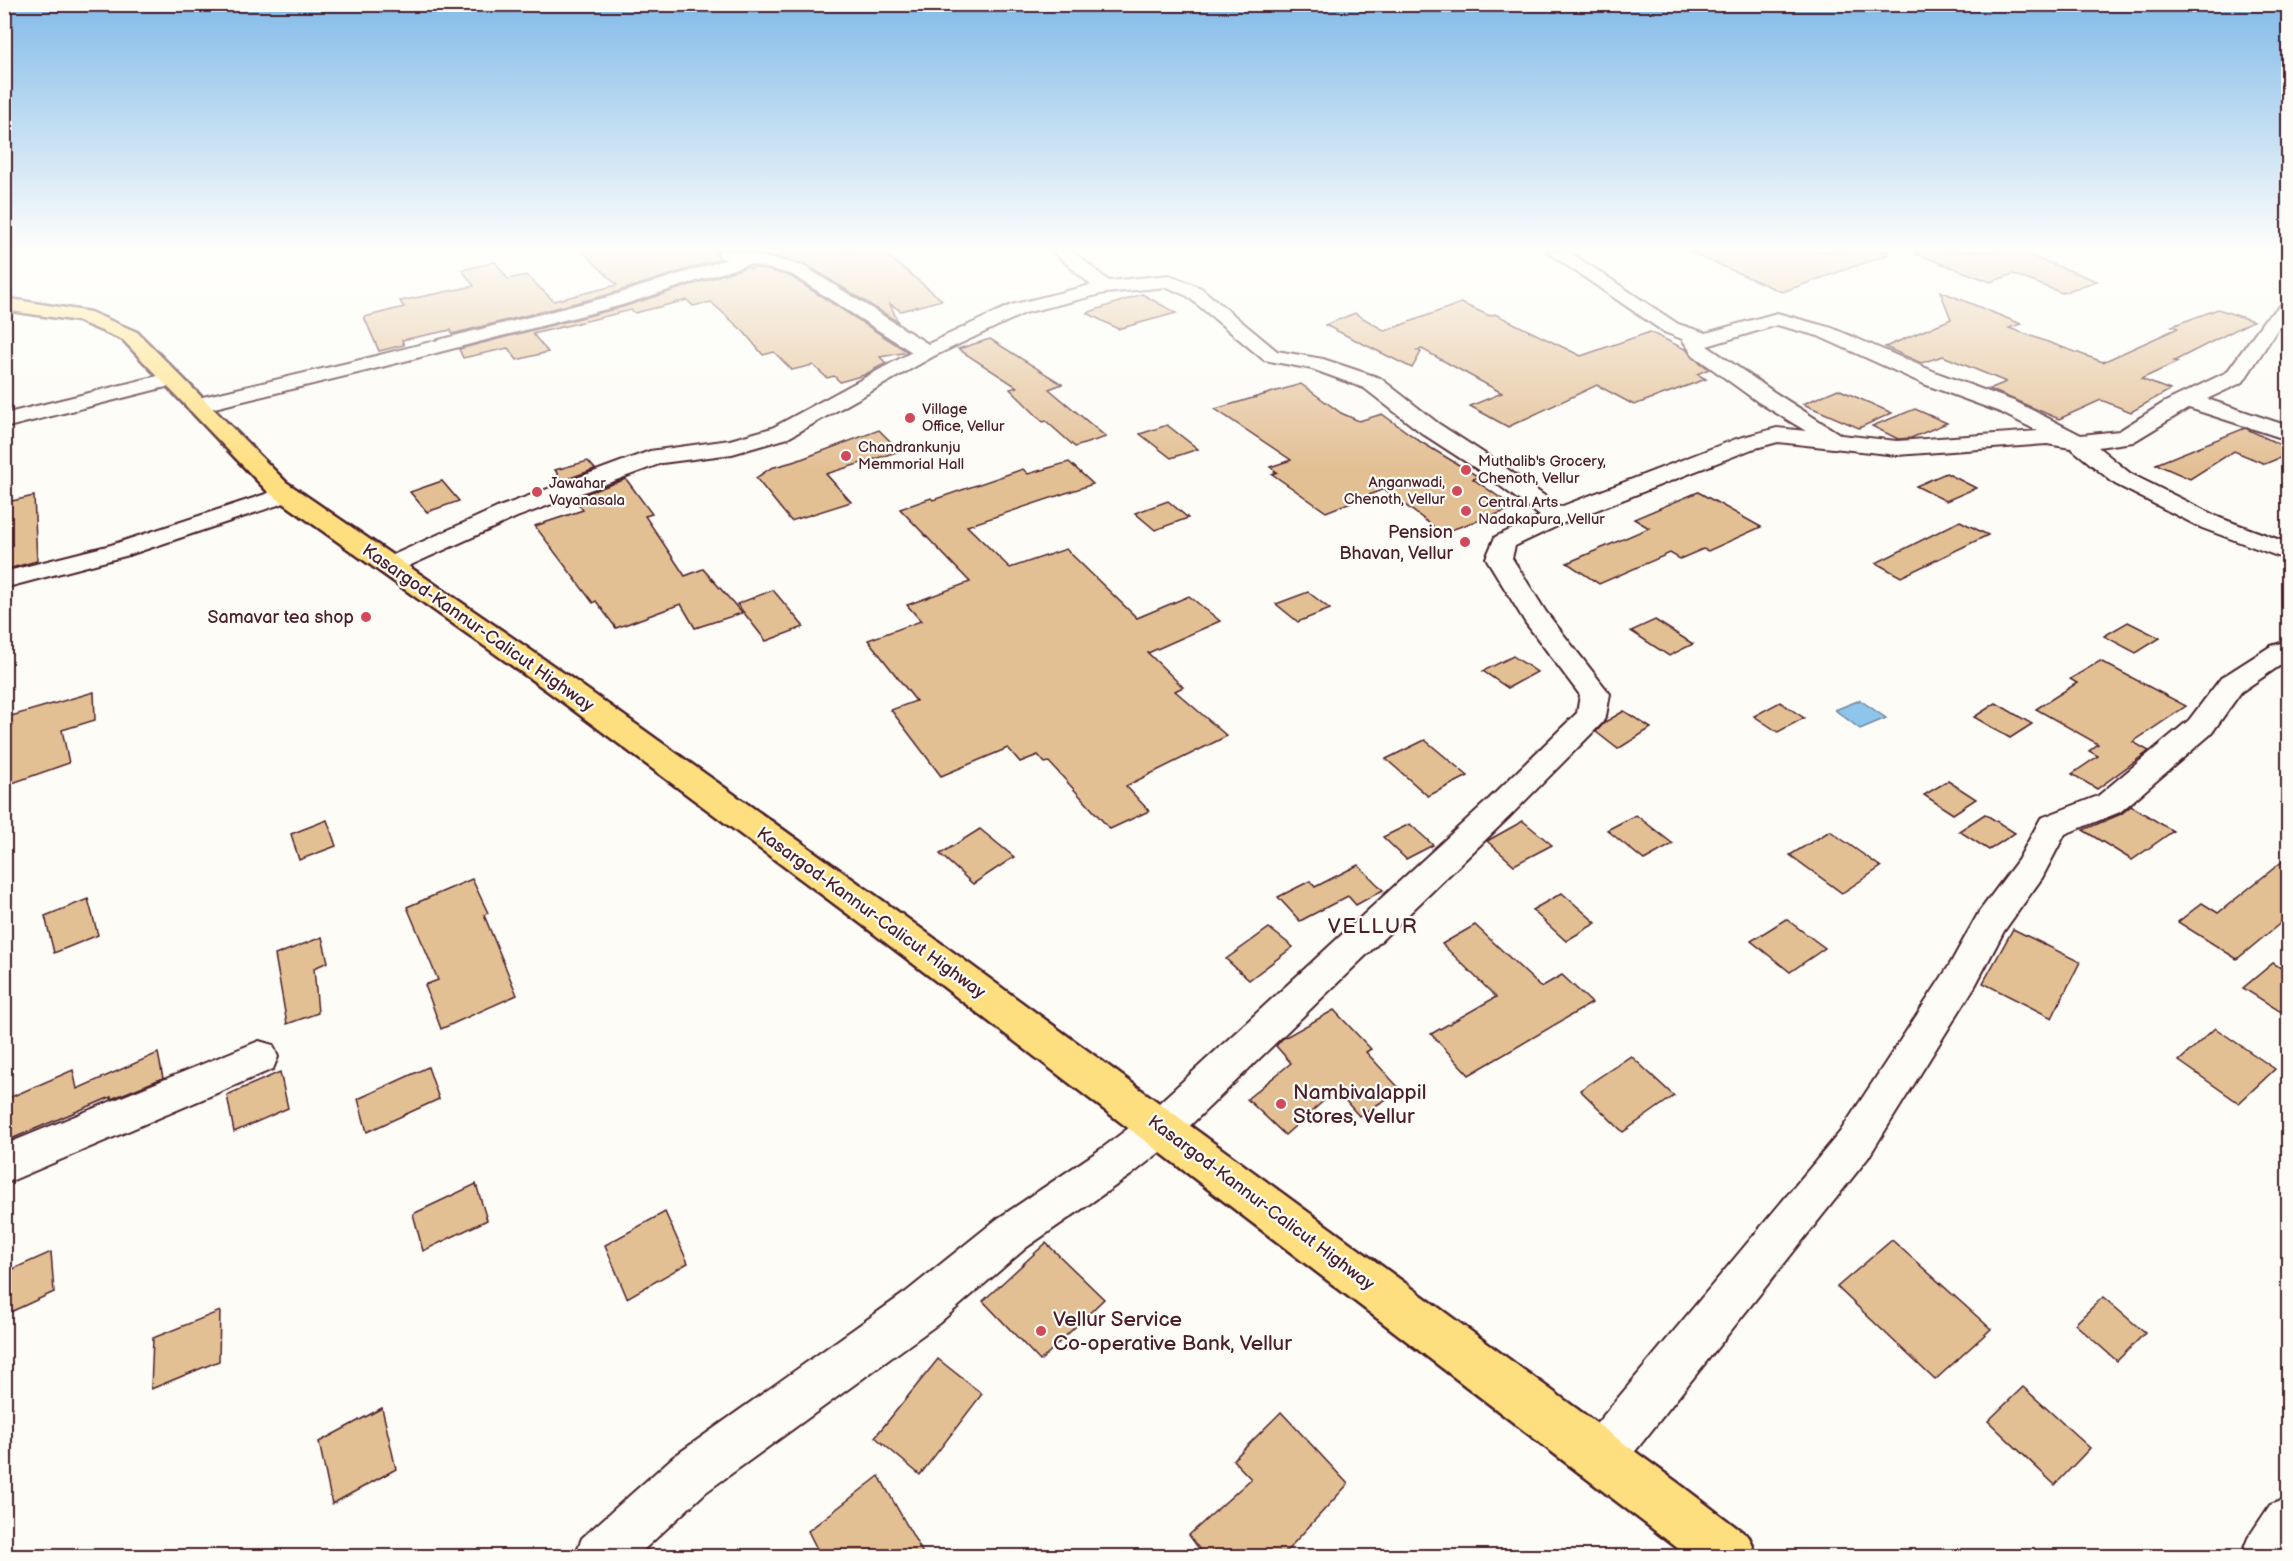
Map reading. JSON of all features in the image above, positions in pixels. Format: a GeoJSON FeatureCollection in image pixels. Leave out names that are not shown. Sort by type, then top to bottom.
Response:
{"type":"FeatureCollection","features":[{"type":"Feature","properties":{"kind":"highway","name":"Kasargod-Kannur-Calicut Highway"},"geometry":{"type":"LineString","coordinates":[[101,324],[130,336],[277,487],[560,685],[864,906],[1600,1457],[1730,1557]]}},
{"type":"Feature","properties":{"kind":"street"},"geometry":{"type":"LineString","coordinates":[[198,405],[358,368],[527,324]]}},
{"type":"Feature","properties":{"kind":"street"},"geometry":{"type":"LineString","coordinates":[[882,324],[927,352]]}},
{"type":"Feature","properties":{"kind":"street"},"geometry":{"type":"LineString","coordinates":[[391,567],[508,512],[658,456],[732,447],[780,433],[927,352],[987,324]]}},
{"type":"Feature","properties":{"kind":"street"},"geometry":{"type":"LineString","coordinates":[[1232,324],[1271,356],[1316,363],[1372,382],[1431,429],[1491,468],[1557,517]]}},
{"type":"Feature","properties":{"kind":"street"},"geometry":{"type":"LineString","coordinates":[[1665,324],[1705,340],[1760,324]]}},
{"type":"Feature","properties":{"kind":"street"},"geometry":{"type":"LineString","coordinates":[[1795,324],[1825,332],[1932,379],[2008,407],[2078,442],[2123,479],[2211,523],[2289,552]]}},
{"type":"Feature","properties":{"kind":"street"},"geometry":{"type":"LineString","coordinates":[[600,1557],[689,1475],[922,1308],[1012,1233],[1116,1162],[1160,1128],[1498,809],[1591,716],[1595,694],[1535,616],[1499,558],[1504,542],[1557,517],[1744,444],[1777,435],[1897,448],[2047,437],[2078,442],[2124,437],[2188,400],[2235,377],[2271,324]]}},
{"type":"Feature","properties":{"kind":"street"},"geometry":{"type":"LineString","coordinates":[[1689,334],[1700,351],[1766,397],[1840,442]]}},
{"type":"Feature","properties":{"kind":"street"},"geometry":{"type":"LineString","coordinates":[[4,421],[170,379]]}},
{"type":"Feature","properties":{"kind":"street"},"geometry":{"type":"LineString","coordinates":[[2188,400],[2289,433]]}},
{"type":"Feature","properties":{"kind":"street"},"geometry":{"type":"LineString","coordinates":[[4,580],[120,550],[287,494]]}},
{"type":"Feature","properties":{"kind":"street"},"geometry":{"type":"LineString","coordinates":[[1600,1457],[1854,1144],[1962,976],[1991,921],[2030,869],[2053,826],[2109,804],[2200,727],[2231,685],[2286,653]]}},
{"type":"Feature","properties":{"kind":"street"},"geometry":{"type":"LineString","coordinates":[[4,1165],[259,1057]]}},
{"type":"Feature","properties":{"kind":"street"},"geometry":{"type":"LineString","coordinates":[[2266,1557],[2289,1522]]}},
{"type":"Feature","properties":{"kind":"water"},"geometry":{"type":"Polygon","coordinates":[[[1860,700],[1886,718],[1860,729],[1835,710],[1860,700]]]}},
{"type":"Feature","properties":{"kind":"building"},"geometry":{"type":"Polygon","coordinates":[[[367,324],[492,324],[452,334],[451,330],[402,340],[404,345],[379,351],[367,324]]]}},
{"type":"Feature","properties":{"kind":"building"},"geometry":{"type":"Polygon","coordinates":[[[557,324],[574,324],[533,334],[548,352],[517,360],[508,348],[463,358],[459,349],[557,324]]]}},
{"type":"Feature","properties":{"kind":"building"},"geometry":{"type":"Polygon","coordinates":[[[735,324],[864,324],[908,352],[880,357],[886,363],[864,375],[840,382],[834,376],[827,378],[813,365],[792,370],[774,352],[763,355],[735,324]]]}},
{"type":"Feature","properties":{"kind":"building"},"geometry":{"type":"Polygon","coordinates":[[[1108,324],[1137,324],[1118,329],[1108,324]]]}},
{"type":"Feature","properties":{"kind":"building"},"geometry":{"type":"Polygon","coordinates":[[[1373,324],[1385,331],[1404,324],[1515,324],[1581,356],[1650,332],[1687,350],[1692,357],[1709,369],[1697,374],[1706,379],[1634,405],[1597,385],[1508,427],[1470,406],[1502,393],[1422,349],[1417,350],[1421,352],[1412,368],[1325,325],[1373,324]]]}},
{"type":"Feature","properties":{"kind":"building"},"geometry":{"type":"Polygon","coordinates":[[[1940,324],[2021,324],[2009,328],[2103,362],[2178,328],[2172,326],[2178,324],[2247,324],[2174,361],[2178,362],[2141,379],[2170,390],[2131,412],[2101,400],[2059,419],[1989,389],[2006,382],[1943,356],[1921,363],[1885,347],[1940,324]]]}},
{"type":"Feature","properties":{"kind":"building"},"geometry":{"type":"Polygon","coordinates":[[[990,339],[1062,384],[1049,389],[1106,437],[1075,447],[1046,421],[1043,422],[1010,389],[1017,387],[958,349],[990,339]]]}},
{"type":"Feature","properties":{"kind":"building"},"geometry":{"type":"Polygon","coordinates":[[[1301,384],[1341,413],[1359,421],[1382,414],[1421,442],[1479,477],[1473,479],[1515,508],[1442,533],[1384,489],[1326,512],[1272,474],[1277,472],[1270,467],[1291,460],[1215,409],[1301,384]]]}},
{"type":"Feature","properties":{"kind":"building"},"geometry":{"type":"Polygon","coordinates":[[[1838,389],[1892,413],[1859,428],[1803,404],[1838,389]]]}},
{"type":"Feature","properties":{"kind":"building"},"geometry":{"type":"Polygon","coordinates":[[[1915,409],[1947,423],[1911,438],[1898,439],[1872,426],[1915,409]]]}},
{"type":"Feature","properties":{"kind":"building"},"geometry":{"type":"Polygon","coordinates":[[[1167,425],[1198,449],[1171,458],[1140,434],[1167,425]]]}},
{"type":"Feature","properties":{"kind":"building"},"geometry":{"type":"Polygon","coordinates":[[[2245,428],[2289,449],[2289,454],[2265,464],[2234,451],[2190,479],[2156,464],[2245,428]]]}},
{"type":"Feature","properties":{"kind":"building"},"geometry":{"type":"Polygon","coordinates":[[[879,430],[900,451],[826,474],[851,502],[791,521],[756,478],[771,468],[879,430]]]}},
{"type":"Feature","properties":{"kind":"building"},"geometry":{"type":"Polygon","coordinates":[[[588,461],[595,469],[562,481],[555,470],[588,461]]]}},
{"type":"Feature","properties":{"kind":"building"},"geometry":{"type":"Polygon","coordinates":[[[1069,462],[1093,484],[967,526],[1010,568],[1066,549],[1137,618],[1189,596],[1220,621],[1148,653],[1183,687],[1175,691],[1227,736],[1126,786],[1149,811],[1110,829],[1049,762],[1045,763],[1038,755],[1020,762],[1008,748],[941,776],[891,710],[916,701],[868,640],[921,621],[907,605],[970,582],[900,509],[1023,469],[1028,474],[1069,462]]]}},
{"type":"Feature","properties":{"kind":"building"},"geometry":{"type":"Polygon","coordinates":[[[1946,473],[1976,488],[1946,501],[1916,486],[1946,473]]]}},
{"type":"Feature","properties":{"kind":"building"},"geometry":{"type":"Polygon","coordinates":[[[626,479],[652,514],[645,516],[685,576],[703,569],[742,613],[695,628],[681,604],[616,628],[596,601],[593,603],[535,526],[583,510],[574,498],[626,479]]]}},
{"type":"Feature","properties":{"kind":"building"},"geometry":{"type":"Polygon","coordinates":[[[442,481],[459,501],[427,512],[410,492],[442,481]]]}},
{"type":"Feature","properties":{"kind":"building"},"geometry":{"type":"Polygon","coordinates":[[[1698,492],[1761,527],[1708,551],[1703,549],[1680,559],[1670,553],[1599,584],[1567,563],[1649,528],[1634,519],[1698,492]]]}},
{"type":"Feature","properties":{"kind":"building"},"geometry":{"type":"Polygon","coordinates":[[[34,496],[37,561],[4,570],[4,522],[7,502],[34,496]]]}},
{"type":"Feature","properties":{"kind":"building"},"geometry":{"type":"Polygon","coordinates":[[[1168,501],[1188,518],[1155,530],[1135,513],[1168,501]]]}},
{"type":"Feature","properties":{"kind":"building"},"geometry":{"type":"Polygon","coordinates":[[[1960,521],[1988,535],[1901,577],[1876,563],[1960,521]]]}},
{"type":"Feature","properties":{"kind":"building"},"geometry":{"type":"Polygon","coordinates":[[[773,590],[804,627],[766,641],[737,604],[773,590]]]}},
{"type":"Feature","properties":{"kind":"building"},"geometry":{"type":"Polygon","coordinates":[[[1308,592],[1330,609],[1298,622],[1276,604],[1308,592]]]}},
{"type":"Feature","properties":{"kind":"building"},"geometry":{"type":"Polygon","coordinates":[[[1655,620],[1693,644],[1669,656],[1631,631],[1655,620]]]}},
{"type":"Feature","properties":{"kind":"building"},"geometry":{"type":"Polygon","coordinates":[[[2128,622],[2160,638],[2136,653],[2104,636],[2128,622]]]}},
{"type":"Feature","properties":{"kind":"building"},"geometry":{"type":"Polygon","coordinates":[[[1513,656],[1537,672],[1508,688],[1483,671],[1513,656]]]}},
{"type":"Feature","properties":{"kind":"building"},"geometry":{"type":"Polygon","coordinates":[[[2100,661],[2186,706],[2133,742],[2149,751],[2097,789],[2072,774],[2098,756],[2089,751],[2098,744],[2036,709],[2077,683],[2070,679],[2100,661]]]}},
{"type":"Feature","properties":{"kind":"building"},"geometry":{"type":"Polygon","coordinates":[[[94,692],[95,720],[62,730],[69,763],[4,786],[4,718],[94,692]]]}},
{"type":"Feature","properties":{"kind":"building"},"geometry":{"type":"Polygon","coordinates":[[[1780,702],[1804,718],[1778,732],[1754,716],[1780,702]]]}},
{"type":"Feature","properties":{"kind":"building"},"geometry":{"type":"Polygon","coordinates":[[[1996,703],[2032,724],[2010,738],[1974,717],[1996,703]]]}},
{"type":"Feature","properties":{"kind":"building"},"geometry":{"type":"Polygon","coordinates":[[[1624,711],[1651,728],[1618,749],[1596,732],[1605,722],[1624,711]]]}},
{"type":"Feature","properties":{"kind":"building"},"geometry":{"type":"Polygon","coordinates":[[[1425,740],[1468,776],[1428,796],[1386,759],[1425,740]]]}},
{"type":"Feature","properties":{"kind":"building"},"geometry":{"type":"Polygon","coordinates":[[[1948,781],[1976,799],[1953,814],[1924,795],[1948,781]]]}},
{"type":"Feature","properties":{"kind":"building"},"geometry":{"type":"Polygon","coordinates":[[[2131,806],[2173,831],[2132,860],[2083,830],[2121,814],[2131,806]]]}},
{"type":"Feature","properties":{"kind":"building"},"geometry":{"type":"Polygon","coordinates":[[[1985,814],[2015,833],[1989,850],[1959,831],[1985,814]]]}},
{"type":"Feature","properties":{"kind":"building"},"geometry":{"type":"Polygon","coordinates":[[[1636,815],[1673,844],[1644,860],[1607,830],[1636,815]]]}},
{"type":"Feature","properties":{"kind":"building"},"geometry":{"type":"Polygon","coordinates":[[[327,820],[336,846],[299,860],[291,834],[327,820]]]}},
{"type":"Feature","properties":{"kind":"building"},"geometry":{"type":"Polygon","coordinates":[[[1523,821],[1552,845],[1514,865],[1487,841],[1523,821]]]}},
{"type":"Feature","properties":{"kind":"building"},"geometry":{"type":"Polygon","coordinates":[[[1410,824],[1433,845],[1406,859],[1383,837],[1410,824]]]}},
{"type":"Feature","properties":{"kind":"building"},"geometry":{"type":"Polygon","coordinates":[[[980,829],[1014,857],[973,884],[940,854],[980,829]]]}},
{"type":"Feature","properties":{"kind":"building"},"geometry":{"type":"Polygon","coordinates":[[[1830,831],[1881,867],[1842,893],[1790,855],[1830,831]]]}},
{"type":"Feature","properties":{"kind":"building"},"geometry":{"type":"Polygon","coordinates":[[[2289,856],[2289,916],[2237,959],[2178,922],[2202,903],[2218,913],[2289,856]]]}},
{"type":"Feature","properties":{"kind":"building"},"geometry":{"type":"Polygon","coordinates":[[[1358,865],[1383,890],[1356,905],[1348,896],[1300,921],[1278,897],[1310,881],[1315,887],[1358,865]]]}},
{"type":"Feature","properties":{"kind":"building"},"geometry":{"type":"Polygon","coordinates":[[[472,879],[488,913],[484,915],[517,995],[441,1029],[425,985],[438,980],[407,907],[472,879]]]}},
{"type":"Feature","properties":{"kind":"building"},"geometry":{"type":"Polygon","coordinates":[[[1562,893],[1596,923],[1566,941],[1532,910],[1562,893]]]}},
{"type":"Feature","properties":{"kind":"building"},"geometry":{"type":"Polygon","coordinates":[[[88,899],[98,935],[54,953],[45,916],[88,899]]]}},
{"type":"Feature","properties":{"kind":"building"},"geometry":{"type":"Polygon","coordinates":[[[1786,919],[1825,948],[1790,972],[1751,941],[1786,919]]]}},
{"type":"Feature","properties":{"kind":"building"},"geometry":{"type":"Polygon","coordinates":[[[1475,925],[1541,987],[1562,975],[1592,1003],[1469,1075],[1431,1034],[1496,997],[1442,944],[1475,925]]]}},
{"type":"Feature","properties":{"kind":"building"},"geometry":{"type":"Polygon","coordinates":[[[1269,928],[1293,947],[1249,980],[1226,959],[1269,928]]]}},
{"type":"Feature","properties":{"kind":"building"},"geometry":{"type":"Polygon","coordinates":[[[2013,929],[2080,962],[2052,1018],[1983,983],[2013,929]]]}},
{"type":"Feature","properties":{"kind":"building"},"geometry":{"type":"Polygon","coordinates":[[[322,937],[328,962],[314,968],[318,1013],[287,1024],[275,955],[322,937]]]}},
{"type":"Feature","properties":{"kind":"building"},"geometry":{"type":"Polygon","coordinates":[[[2273,963],[2289,973],[2289,1017],[2243,988],[2273,963]]]}},
{"type":"Feature","properties":{"kind":"building"},"geometry":{"type":"Polygon","coordinates":[[[1334,1010],[1371,1049],[1366,1052],[1401,1090],[1359,1116],[1336,1090],[1285,1135],[1247,1099],[1291,1063],[1276,1046],[1282,1039],[1334,1010]]]}},
{"type":"Feature","properties":{"kind":"building"},"geometry":{"type":"Polygon","coordinates":[[[2215,1028],[2275,1069],[2239,1103],[2179,1061],[2215,1028]]]}},
{"type":"Feature","properties":{"kind":"building"},"geometry":{"type":"Polygon","coordinates":[[[158,1053],[163,1078],[4,1142],[4,1100],[73,1070],[77,1089],[158,1053]]]}},
{"type":"Feature","properties":{"kind":"building"},"geometry":{"type":"Polygon","coordinates":[[[1631,1056],[1674,1096],[1623,1132],[1580,1090],[1631,1056]]]}},
{"type":"Feature","properties":{"kind":"building"},"geometry":{"type":"Polygon","coordinates":[[[428,1067],[439,1099],[367,1132],[358,1099],[428,1067]]]}},
{"type":"Feature","properties":{"kind":"building"},"geometry":{"type":"Polygon","coordinates":[[[280,1072],[288,1108],[234,1132],[227,1095],[280,1072]]]}},
{"type":"Feature","properties":{"kind":"building"},"geometry":{"type":"Polygon","coordinates":[[[476,1184],[487,1220],[423,1251],[413,1214],[476,1184]]]}},
{"type":"Feature","properties":{"kind":"building"},"geometry":{"type":"Polygon","coordinates":[[[665,1212],[688,1263],[627,1298],[605,1245],[665,1212]]]}},
{"type":"Feature","properties":{"kind":"building"},"geometry":{"type":"Polygon","coordinates":[[[1892,1240],[1991,1329],[1935,1380],[1837,1287],[1892,1240]]]}},
{"type":"Feature","properties":{"kind":"building","name":"Vellur Service Co-operative Bank, Vellur"},"geometry":{"type":"Polygon","coordinates":[[[1046,1243],[1104,1299],[1040,1361],[983,1301],[1046,1243]]]}},
{"type":"Feature","properties":{"kind":"building"},"geometry":{"type":"Polygon","coordinates":[[[51,1252],[54,1292],[4,1315],[4,1273],[51,1252]]]}},
{"type":"Feature","properties":{"kind":"building"},"geometry":{"type":"Polygon","coordinates":[[[2103,1297],[2145,1333],[2117,1361],[2075,1324],[2103,1297]]]}},
{"type":"Feature","properties":{"kind":"building"},"geometry":{"type":"Polygon","coordinates":[[[220,1311],[219,1361],[151,1389],[153,1338],[220,1311]]]}},
{"type":"Feature","properties":{"kind":"building"},"geometry":{"type":"Polygon","coordinates":[[[938,1359],[982,1394],[920,1475],[875,1437],[938,1359]]]}},
{"type":"Feature","properties":{"kind":"building"},"geometry":{"type":"Polygon","coordinates":[[[2023,1387],[2090,1448],[2055,1485],[1988,1421],[2023,1387]]]}},
{"type":"Feature","properties":{"kind":"building"},"geometry":{"type":"Polygon","coordinates":[[[382,1408],[396,1469],[332,1504],[319,1442],[382,1408]]]}},
{"type":"Feature","properties":{"kind":"building"},"geometry":{"type":"Polygon","coordinates":[[[1281,1412],[1348,1484],[1281,1557],[1205,1557],[1189,1535],[1251,1479],[1233,1460],[1281,1412]]]}},
{"type":"Feature","properties":{"kind":"building"},"geometry":{"type":"Polygon","coordinates":[[[879,1476],[925,1557],[821,1557],[808,1531],[879,1476]]]}},
{"type":"Feature","properties":{"kind":"place","name":"Village Office, Vellur"},"geometry":{"type":"Point","coordinates":[910,418]}},
{"type":"Feature","properties":{"kind":"place","name":"Chandrankunju Memmorial Hall"},"geometry":{"type":"Point","coordinates":[846,456]}},
{"type":"Feature","properties":{"kind":"place","name":"Muthalib's Grocery, Chenoth, Vellur"},"geometry":{"type":"Point","coordinates":[1466,470]}},
{"type":"Feature","properties":{"kind":"place","name":"Anganwadi, Chenoth, Vellur"},"geometry":{"type":"Point","coordinates":[1457,491]}},
{"type":"Feature","properties":{"kind":"place","name":"Jawahar Vayanasala"},"geometry":{"type":"Point","coordinates":[537,492]}},
{"type":"Feature","properties":{"kind":"place","name":"Central Arts Nadakapura, Vellur"},"geometry":{"type":"Point","coordinates":[1466,511]}},
{"type":"Feature","properties":{"kind":"place","name":"Pension Bhavan, Vellur"},"geometry":{"type":"Point","coordinates":[1465,542]}},
{"type":"Feature","properties":{"kind":"place","name":"Samavar tea shop"},"geometry":{"type":"Point","coordinates":[366,617]}},
{"type":"Feature","properties":{"kind":"place","name":"Nambivalappil Stores, Vellur"},"geometry":{"type":"Point","coordinates":[1281,1104]}},
{"type":"Feature","properties":{"kind":"place","name":"Vellur Service Co-operative Bank, Vellur"},"geometry":{"type":"Point","coordinates":[1041,1331]}},
{"type":"Feature","properties":{"kind":"district","name":"VELLUR"},"geometry":{"type":"Point","coordinates":[1373,926]}}]}
